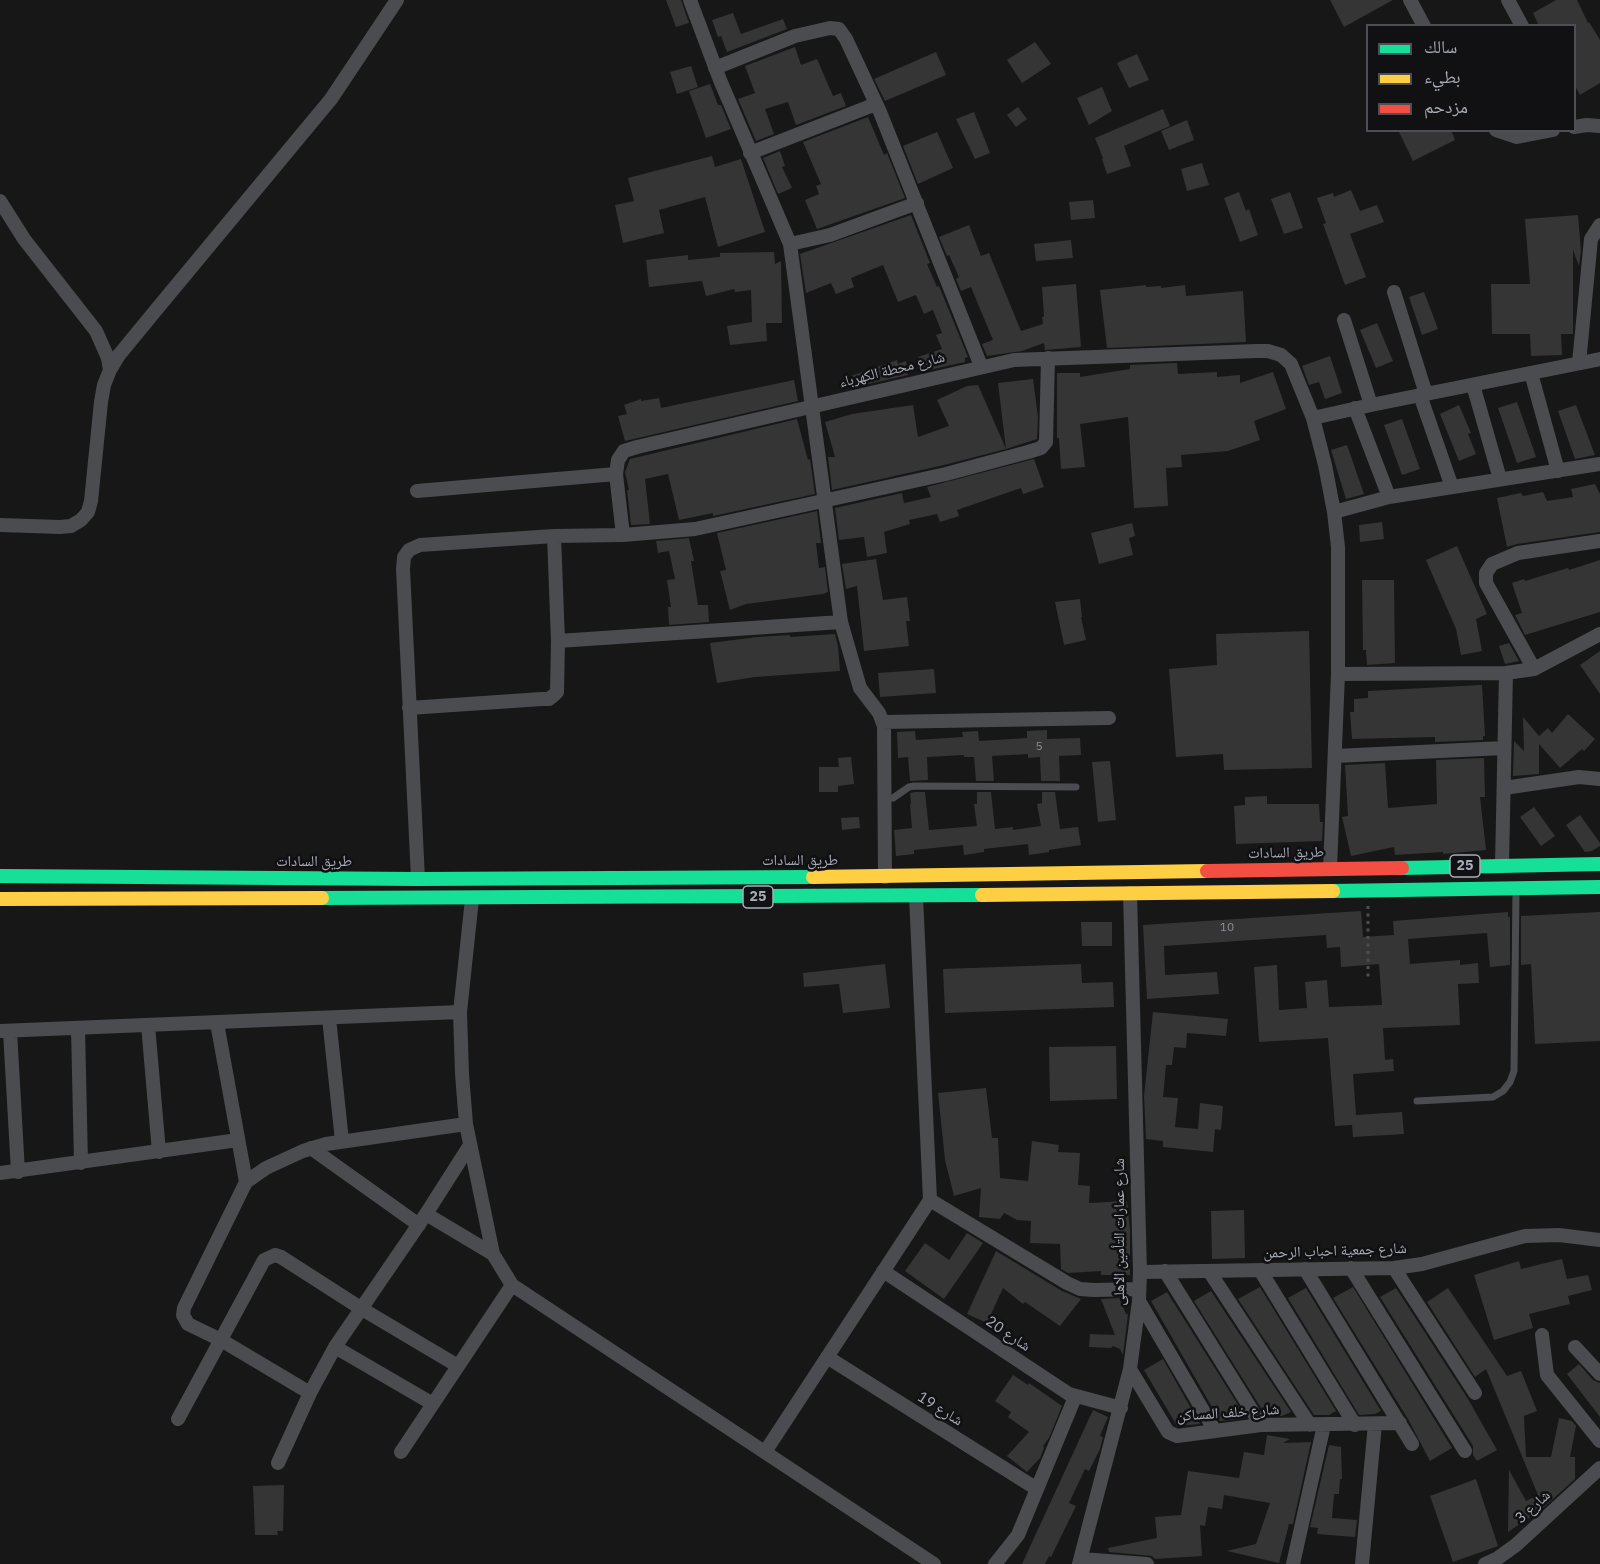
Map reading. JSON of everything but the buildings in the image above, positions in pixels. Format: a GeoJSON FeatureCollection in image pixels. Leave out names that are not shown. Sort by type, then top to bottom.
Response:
{"type":"FeatureCollection","features":[{"type":"Feature","properties":{"kind":"main road","name":"طريق السادات"},"geometry":{"type":"LineString","coordinates":[[0,876],[418,879],[885,877],[1600,864]]}},
{"type":"Feature","properties":{"kind":"main road"},"geometry":{"type":"LineString","coordinates":[[636,877],[636,898]]}},
{"type":"Feature","properties":{"kind":"main road","name":"25"},"geometry":{"type":"LineString","coordinates":[[0,899],[916,896],[1600,887]]}},
{"type":"Feature","properties":{"kind":"street"},"geometry":{"type":"LineString","coordinates":[[0,525],[71,526],[88,512],[103,394],[110,370],[156,310],[331,99],[397,0]]}},
{"type":"Feature","properties":{"kind":"street"},"geometry":{"type":"LineString","coordinates":[[690,0],[715,68],[790,243],[810,407],[841,621],[860,688],[884,722],[885,877]]}},
{"type":"Feature","properties":{"kind":"street"},"geometry":{"type":"LineString","coordinates":[[1410,0],[1423,24]]}},
{"type":"Feature","properties":{"kind":"street"},"geometry":{"type":"LineString","coordinates":[[1508,0],[1521,24]]}},
{"type":"Feature","properties":{"kind":"street"},"geometry":{"type":"LineString","coordinates":[[715,68],[795,36],[830,28],[839,30],[846,39],[876,105],[981,366]]}},
{"type":"Feature","properties":{"kind":"street"},"geometry":{"type":"LineString","coordinates":[[750,153],[876,105]]}},
{"type":"Feature","properties":{"kind":"street"},"geometry":{"type":"LineString","coordinates":[[1576,127],[1600,126]]}},
{"type":"Feature","properties":{"kind":"street"},"geometry":{"type":"LineString","coordinates":[[1502,132],[1517,137],[1543,132]]}},
{"type":"Feature","properties":{"kind":"street"},"geometry":{"type":"LineString","coordinates":[[0,201],[24,239],[96,331],[108,358],[110,370]]}},
{"type":"Feature","properties":{"kind":"street"},"geometry":{"type":"LineString","coordinates":[[790,243],[830,235],[917,203]]}},
{"type":"Feature","properties":{"kind":"street"},"geometry":{"type":"LineString","coordinates":[[1580,363],[1591,239],[1600,225]]}},
{"type":"Feature","properties":{"kind":"street"},"geometry":{"type":"LineString","coordinates":[[1394,292],[1452,487]]}},
{"type":"Feature","properties":{"kind":"street"},"geometry":{"type":"LineString","coordinates":[[1344,320],[1371,405]]}},
{"type":"Feature","properties":{"kind":"street","name":"شارع محطة الكهرباء"},"geometry":{"type":"LineString","coordinates":[[616,474],[618,460],[624,451],[1014,360],[1257,351],[1268,351],[1281,355],[1291,364],[1313,418],[1325,465],[1338,547],[1338,674],[1330,868]]}},
{"type":"Feature","properties":{"kind":"street"},"geometry":{"type":"LineString","coordinates":[[418,879],[403,570],[404,557],[409,550],[420,545],[554,536],[623,535],[695,529],[946,474],[1041,448],[1046,442],[1048,358]]}},
{"type":"Feature","properties":{"kind":"street"},"geometry":{"type":"LineString","coordinates":[[1313,418],[1600,359]]}},
{"type":"Feature","properties":{"kind":"street"},"geometry":{"type":"LineString","coordinates":[[1531,373],[1558,471]]}},
{"type":"Feature","properties":{"kind":"street"},"geometry":{"type":"LineString","coordinates":[[1473,385],[1500,479]]}},
{"type":"Feature","properties":{"kind":"street"},"geometry":{"type":"LineString","coordinates":[[1355,408],[1389,497]]}},
{"type":"Feature","properties":{"kind":"street"},"geometry":{"type":"LineString","coordinates":[[1334,512],[1389,497],[1600,464]]}},
{"type":"Feature","properties":{"kind":"street"},"geometry":{"type":"LineString","coordinates":[[417,491],[616,474],[623,535]]}},
{"type":"Feature","properties":{"kind":"street"},"geometry":{"type":"LineString","coordinates":[[409,708],[549,699],[557,692],[558,640],[554,536]]}},
{"type":"Feature","properties":{"kind":"street"},"geometry":{"type":"LineString","coordinates":[[1534,669],[1486,583],[1486,573],[1492,564],[1518,553],[1600,541]]}},
{"type":"Feature","properties":{"kind":"street"},"geometry":{"type":"LineString","coordinates":[[558,640],[841,621]]}},
{"type":"Feature","properties":{"kind":"street"},"geometry":{"type":"LineString","coordinates":[[1338,674],[1506,674],[1534,669],[1600,634]]}},
{"type":"Feature","properties":{"kind":"street"},"geometry":{"type":"LineString","coordinates":[[1502,865],[1506,674]]}},
{"type":"Feature","properties":{"kind":"street"},"geometry":{"type":"LineString","coordinates":[[884,722],[1109,718]]}},
{"type":"Feature","properties":{"kind":"street"},"geometry":{"type":"LineString","coordinates":[[1335,756],[1504,748]]}},
{"type":"Feature","properties":{"kind":"street"},"geometry":{"type":"LineString","coordinates":[[1504,788],[1579,777],[1599,777]]}},
{"type":"Feature","properties":{"kind":"street","name":"شارع عمارات التأمين الاهلى"},"geometry":{"type":"LineString","coordinates":[[1081,1562],[1130,1369],[1139,1295],[1130,893]]}},
{"type":"Feature","properties":{"kind":"street"},"geometry":{"type":"LineString","coordinates":[[765,1452],[930,1200],[916,896]]}},
{"type":"Feature","properties":{"kind":"street"},"geometry":{"type":"LineString","coordinates":[[472,899],[460,1012],[466,1124],[493,1254],[512,1285],[934,1564]]}},
{"type":"Feature","properties":{"kind":"street"},"geometry":{"type":"LineString","coordinates":[[18,1172],[5,1031],[460,1012]]}},
{"type":"Feature","properties":{"kind":"street"},"geometry":{"type":"LineString","coordinates":[[329,1018],[342,1141]]}},
{"type":"Feature","properties":{"kind":"street"},"geometry":{"type":"LineString","coordinates":[[217,1023],[246,1182]]}},
{"type":"Feature","properties":{"kind":"street"},"geometry":{"type":"LineString","coordinates":[[148,1025],[159,1152]]}},
{"type":"Feature","properties":{"kind":"street"},"geometry":{"type":"LineString","coordinates":[[78,1028],[81,1163]]}},
{"type":"Feature","properties":{"kind":"street"},"geometry":{"type":"LineString","coordinates":[[310,1393],[221,1340],[188,1324],[183,1315],[184,1308],[246,1182],[266,1168],[311,1149],[342,1141],[466,1124]]}},
{"type":"Feature","properties":{"kind":"street"},"geometry":{"type":"LineString","coordinates":[[0,1173],[238,1140]]}},
{"type":"Feature","properties":{"kind":"street"},"geometry":{"type":"LineString","coordinates":[[279,1463],[310,1393],[335,1347],[423,1220],[471,1145]]}},
{"type":"Feature","properties":{"kind":"street"},"geometry":{"type":"LineString","coordinates":[[311,1149],[423,1220],[493,1254]]}},
{"type":"Feature","properties":{"kind":"street"},"geometry":{"type":"LineString","coordinates":[[930,1200],[1080,1289],[1139,1295],[1215,1431]]}},
{"type":"Feature","properties":{"kind":"street","name":"شارع جمعية احباب الرحمن"},"geometry":{"type":"LineString","coordinates":[[1140,1272],[1394,1268],[1431,1262],[1525,1236],[1559,1235],[1600,1240]]}},
{"type":"Feature","properties":{"kind":"street"},"geometry":{"type":"LineString","coordinates":[[178,1419],[264,1260],[275,1255],[458,1366]]}},
{"type":"Feature","properties":{"kind":"street"},"geometry":{"type":"LineString","coordinates":[[1351,1268],[1465,1451]]}},
{"type":"Feature","properties":{"kind":"street"},"geometry":{"type":"LineString","coordinates":[[1394,1268],[1475,1393]]}},
{"type":"Feature","properties":{"kind":"street"},"geometry":{"type":"LineString","coordinates":[[1305,1269],[1412,1444]]}},
{"type":"Feature","properties":{"kind":"street"},"geometry":{"type":"LineString","coordinates":[[1260,1270],[1354,1425]]}},
{"type":"Feature","properties":{"kind":"street","name":"شارع 20"},"geometry":{"type":"LineString","coordinates":[[883,1271],[1075,1397],[1121,1408]]}},
{"type":"Feature","properties":{"kind":"street"},"geometry":{"type":"LineString","coordinates":[[1165,1271],[1262,1425]]}},
{"type":"Feature","properties":{"kind":"street"},"geometry":{"type":"LineString","coordinates":[[1209,1271],[1317,1425],[1293,1564]]}},
{"type":"Feature","properties":{"kind":"street"},"geometry":{"type":"LineString","coordinates":[[401,1452],[512,1285]]}},
{"type":"Feature","properties":{"kind":"street"},"geometry":{"type":"LineString","coordinates":[[1542,1335],[1546,1375],[1600,1440]]}},
{"type":"Feature","properties":{"kind":"street"},"geometry":{"type":"LineString","coordinates":[[335,1347],[433,1404]]}},
{"type":"Feature","properties":{"kind":"street"},"geometry":{"type":"LineString","coordinates":[[1575,1347],[1600,1374]]}},
{"type":"Feature","properties":{"kind":"street","name":"شارع 19"},"geometry":{"type":"LineString","coordinates":[[827,1357],[1036,1489]]}},
{"type":"Feature","properties":{"kind":"street","name":"شارع خلف المساكن"},"geometry":{"type":"LineString","coordinates":[[1130,1369],[1168,1432],[1177,1436],[1262,1425],[1400,1423]]}},
{"type":"Feature","properties":{"kind":"street"},"geometry":{"type":"LineString","coordinates":[[995,1564],[1018,1535],[1075,1397]]}},
{"type":"Feature","properties":{"kind":"street"},"geometry":{"type":"LineString","coordinates":[[1362,1564],[1375,1424]]}},
{"type":"Feature","properties":{"kind":"street","name":"شارع 3"},"geometry":{"type":"LineString","coordinates":[[1495,1562],[1600,1468]]}},
{"type":"Feature","properties":{"kind":"street"},"geometry":{"type":"LineString","coordinates":[[1081,1562],[1147,1564]]}},
{"type":"Feature","properties":{"kind":"lane"},"geometry":{"type":"LineString","coordinates":[[884,799],[893,798],[914,786],[1076,787]]}},
{"type":"Feature","properties":{"kind":"lane"},"geometry":{"type":"LineString","coordinates":[[1417,1101],[1493,1096],[1503,1091],[1510,1082],[1514,1071],[1516,887]]}},
{"type":"Feature","properties":{"kind":"path"},"geometry":{"type":"LineString","coordinates":[[1368,889],[1368,980]]}},
{"type":"Feature","properties":{"kind":"traffic: fast"},"geometry":{"type":"LineString","coordinates":[[1402,868],[1600,864]]}},
{"type":"Feature","properties":{"kind":"traffic: fast"},"geometry":{"type":"LineString","coordinates":[[0,876],[418,879],[813,877]]}},
{"type":"Feature","properties":{"kind":"traffic: fast"},"geometry":{"type":"LineString","coordinates":[[1333,891],[1600,887]]}},
{"type":"Feature","properties":{"kind":"traffic: fast"},"geometry":{"type":"LineString","coordinates":[[322,898],[982,895]]}},
{"type":"Feature","properties":{"kind":"traffic: slow"},"geometry":{"type":"LineString","coordinates":[[813,877],[1207,871]]}},
{"type":"Feature","properties":{"kind":"traffic: slow"},"geometry":{"type":"LineString","coordinates":[[982,895],[1333,891]]}},
{"type":"Feature","properties":{"kind":"traffic: slow"},"geometry":{"type":"LineString","coordinates":[[0,899],[322,898]]}},
{"type":"Feature","properties":{"kind":"traffic: jam"},"geometry":{"type":"LineString","coordinates":[[1207,871],[1402,868]]}}]}
